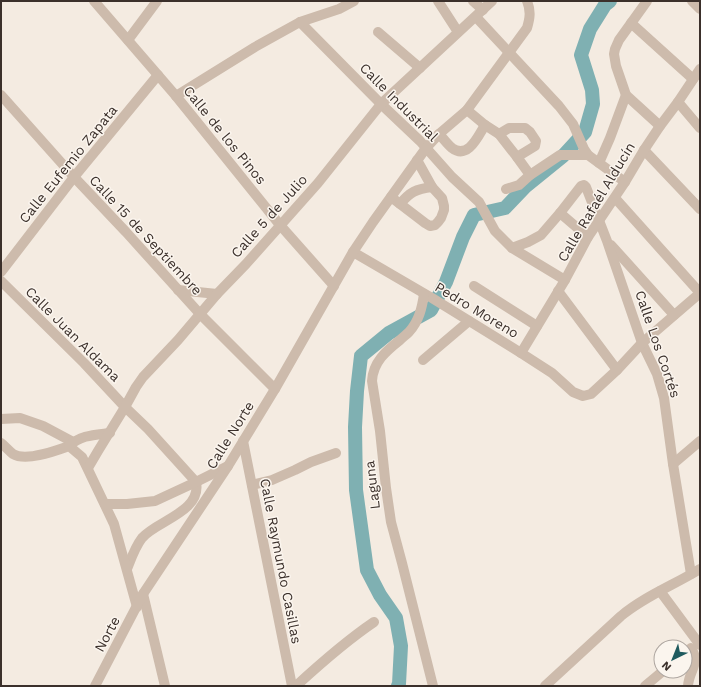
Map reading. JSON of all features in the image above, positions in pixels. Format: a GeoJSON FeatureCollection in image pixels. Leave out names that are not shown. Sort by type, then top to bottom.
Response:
{"type":"FeatureCollection","features":[{"type":"Feature","properties":{"kind":"street","name":"Calle de los Pinos"},"geometry":{"type":"LineString","coordinates":[[94,1],[176,96],[280,225],[334,286]]}},
{"type":"Feature","properties":{"kind":"street"},"geometry":{"type":"LineString","coordinates":[[128,40],[157,1]]}},
{"type":"Feature","properties":{"kind":"street"},"geometry":{"type":"LineString","coordinates":[[176,96],[300,22],[337,5],[354,1]]}},
{"type":"Feature","properties":{"kind":"street"},"geometry":{"type":"LineString","coordinates":[[438,1],[458,32]]}},
{"type":"Feature","properties":{"kind":"street"},"geometry":{"type":"LineString","coordinates":[[473,1],[509,53],[559,106],[573,124],[584,153]]}},
{"type":"Feature","properties":{"kind":"street","name":"Calle 5 de Julio"},"geometry":{"type":"LineString","coordinates":[[88,468],[143,377],[178,340],[217,294],[246,264],[318,183],[381,104],[492,1]]}},
{"type":"Feature","properties":{"kind":"street","name":"Calle Norte"},"geometry":{"type":"LineString","coordinates":[[143,594],[228,466],[373,222],[426,148],[439,134],[467,110],[527,28],[530,18],[527,1]]}},
{"type":"Feature","properties":{"kind":"street"},"geometry":{"type":"LineString","coordinates":[[647,1],[619,40],[614,54],[616,66],[626,95],[660,126]]}},
{"type":"Feature","properties":{"kind":"street"},"geometry":{"type":"LineString","coordinates":[[692,1],[700,9]]}},
{"type":"Feature","properties":{"kind":"street","name":"Calle Industrial"},"geometry":{"type":"LineString","coordinates":[[300,22],[426,148],[452,177],[479,202],[495,231],[512,248],[565,280]]}},
{"type":"Feature","properties":{"kind":"street"},"geometry":{"type":"LineString","coordinates":[[631,22],[693,80]]}},
{"type":"Feature","properties":{"kind":"street"},"geometry":{"type":"LineString","coordinates":[[378,32],[420,68]]}},
{"type":"Feature","properties":{"kind":"street","name":"Calle Rafaél Alducín"},"geometry":{"type":"LineString","coordinates":[[521,353],[565,280],[588,237],[615,198],[660,126],[700,69]]}},
{"type":"Feature","properties":{"kind":"street","name":"Calle Eufemio Zapata"},"geometry":{"type":"LineString","coordinates":[[1,272],[74,177],[158,75]]}},
{"type":"Feature","properties":{"kind":"street","name":"Calle 15 de Septiembre"},"geometry":{"type":"LineString","coordinates":[[1,95],[200,314],[275,389]]}},
{"type":"Feature","properties":{"kind":"street"},"geometry":{"type":"LineString","coordinates":[[600,163],[626,95]]}},
{"type":"Feature","properties":{"kind":"street"},"geometry":{"type":"LineString","coordinates":[[678,102],[700,128]]}},
{"type":"Feature","properties":{"kind":"street"},"geometry":{"type":"LineString","coordinates":[[467,110],[498,134],[530,175]]}},
{"type":"Feature","properties":{"kind":"street"},"geometry":{"type":"LineString","coordinates":[[439,134],[451,147],[457,151],[463,152],[471,147],[485,125]]}},
{"type":"Feature","properties":{"kind":"street"},"geometry":{"type":"LineString","coordinates":[[498,134],[509,128],[525,128],[530,132],[536,141],[535,146],[517,157]]}},
{"type":"Feature","properties":{"kind":"street"},"geometry":{"type":"LineString","coordinates":[[644,150],[700,209]]}},
{"type":"Feature","properties":{"kind":"street"},"geometry":{"type":"LineString","coordinates":[[506,189],[519,185],[530,175],[560,155],[584,153],[625,182]]}},
{"type":"Feature","properties":{"kind":"street"},"geometry":{"type":"LineString","coordinates":[[391,197],[430,226],[435,225],[441,218],[444,210],[442,198],[432,186],[417,160]]}},
{"type":"Feature","properties":{"kind":"street"},"geometry":{"type":"LineString","coordinates":[[400,204],[411,192],[432,186]]}},
{"type":"Feature","properties":{"kind":"street","name":"Calle Los Cortés"},"geometry":{"type":"LineString","coordinates":[[560,213],[581,186],[586,187],[600,220],[642,343],[656,374],[664,398],[673,464],[696,572]]}},
{"type":"Feature","properties":{"kind":"street"},"geometry":{"type":"LineString","coordinates":[[558,291],[617,370],[642,343],[700,293],[615,198]]}},
{"type":"Feature","properties":{"kind":"street"},"geometry":{"type":"LineString","coordinates":[[512,248],[541,235],[560,213],[588,237]]}},
{"type":"Feature","properties":{"kind":"street"},"geometry":{"type":"LineString","coordinates":[[607,241],[674,315]]}},
{"type":"Feature","properties":{"kind":"street","name":"Pedro Moreno"},"geometry":{"type":"LineString","coordinates":[[354,252],[521,353],[552,373],[573,392],[583,396],[591,394],[617,370]]}},
{"type":"Feature","properties":{"kind":"street","name":"Calle Juan Aldama"},"geometry":{"type":"LineString","coordinates":[[1,281],[84,363],[125,408],[148,429],[196,482]]}},
{"type":"Feature","properties":{"kind":"street"},"geometry":{"type":"LineString","coordinates":[[474,286],[537,326]]}},
{"type":"Feature","properties":{"kind":"street"},"geometry":{"type":"LineString","coordinates":[[178,290],[217,294]]}},
{"type":"Feature","properties":{"kind":"street","name":"Laguna"},"geometry":{"type":"LineString","coordinates":[[428,296],[422,306],[415,324],[408,333],[391,347],[378,361],[372,373],[372,381],[380,431],[391,522],[433,686]]}},
{"type":"Feature","properties":{"kind":"street"},"geometry":{"type":"LineString","coordinates":[[423,360],[469,321]]}},
{"type":"Feature","properties":{"kind":"street"},"geometry":{"type":"LineString","coordinates":[[1,419],[20,418],[43,426],[71,444],[82,457],[114,524],[137,607]]}},
{"type":"Feature","properties":{"kind":"street"},"geometry":{"type":"LineString","coordinates":[[1,443],[14,454],[26,458],[56,451],[86,436],[110,433]]}},
{"type":"Feature","properties":{"kind":"street","name":"Calle Raymundo Casillas"},"geometry":{"type":"LineString","coordinates":[[243,441],[292,686]]}},
{"type":"Feature","properties":{"kind":"street"},"geometry":{"type":"LineString","coordinates":[[673,464],[700,441]]}},
{"type":"Feature","properties":{"kind":"street"},"geometry":{"type":"LineString","coordinates":[[252,485],[279,477],[311,462],[336,453]]}},
{"type":"Feature","properties":{"kind":"street"},"geometry":{"type":"LineString","coordinates":[[105,504],[127,504],[155,501],[228,466]]}},
{"type":"Feature","properties":{"kind":"street"},"geometry":{"type":"LineString","coordinates":[[127,569],[142,538],[150,531],[188,507],[197,492],[198,488],[196,482]]}},
{"type":"Feature","properties":{"kind":"street"},"geometry":{"type":"LineString","coordinates":[[545,686],[621,616],[638,603],[696,572]]}},
{"type":"Feature","properties":{"kind":"street"},"geometry":{"type":"LineString","coordinates":[[660,591],[695,646],[695,664],[688,686]]}},
{"type":"Feature","properties":{"kind":"street"},"geometry":{"type":"LineString","coordinates":[[143,594],[165,686]]}},
{"type":"Feature","properties":{"kind":"street","name":"Norte"},"geometry":{"type":"LineString","coordinates":[[95,686],[143,594]]}},
{"type":"Feature","properties":{"kind":"street"},"geometry":{"type":"LineString","coordinates":[[296,686],[316,667],[355,635],[374,622]]}},
{"type":"Feature","properties":{"kind":"street"},"geometry":{"type":"LineString","coordinates":[[645,686],[653,679]]}},
{"type":"Feature","properties":{"kind":"waterway"},"geometry":{"type":"LineString","coordinates":[[398,686],[401,646],[396,618],[380,595],[367,570],[356,490],[355,427],[361,356],[389,333],[431,310],[446,282],[463,237],[474,215],[505,208],[526,186],[563,156],[585,132],[593,104],[592,90],[581,55],[590,29],[605,5],[610,1]]}}]}
